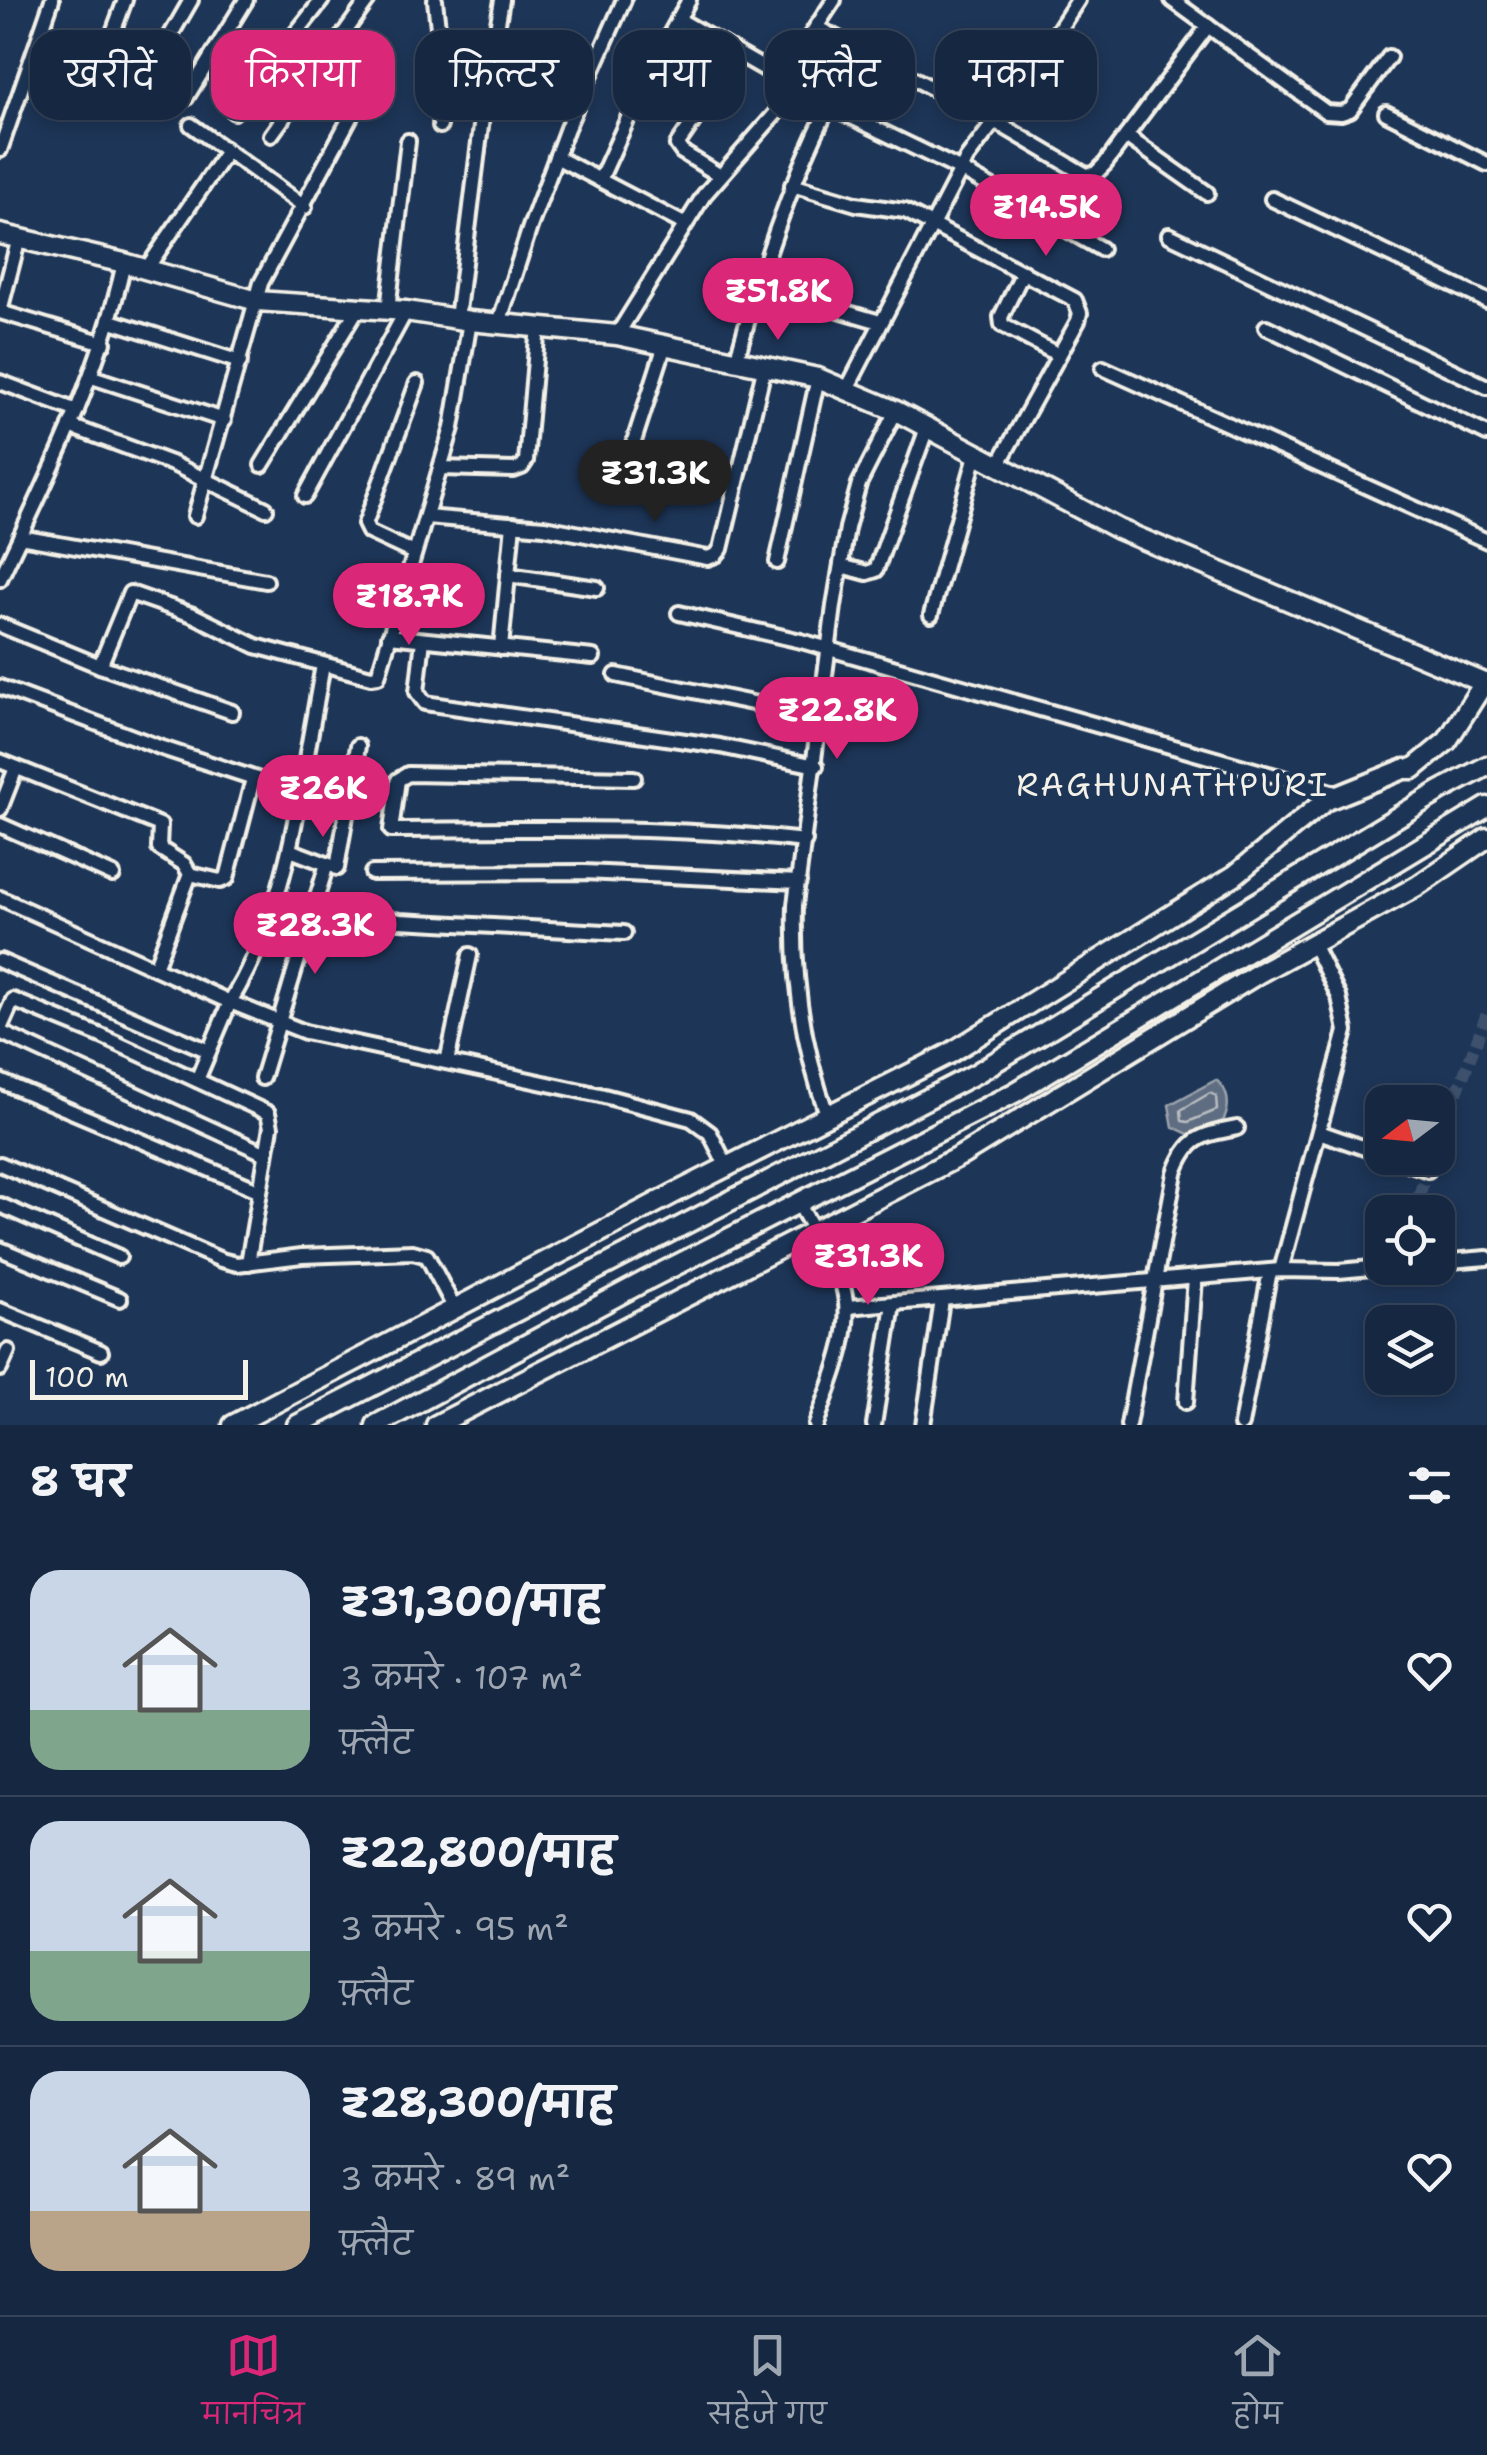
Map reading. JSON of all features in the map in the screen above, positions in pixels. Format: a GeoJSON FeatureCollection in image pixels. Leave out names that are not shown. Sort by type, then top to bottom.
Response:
{"type":"FeatureCollection","features":[{"type":"Feature","properties":{"kind":"street"},"geometry":{"type":"LineString","coordinates":[[0,150],[52,0]]}},
{"type":"Feature","properties":{"kind":"street"},"geometry":{"type":"LineString","coordinates":[[114,30],[125,0]]}},
{"type":"Feature","properties":{"kind":"street"},"geometry":{"type":"LineString","coordinates":[[173,30],[191,0]]}},
{"type":"Feature","properties":{"kind":"street"},"geometry":{"type":"LineString","coordinates":[[191,90],[246,0]]}},
{"type":"Feature","properties":{"kind":"street"},"geometry":{"type":"LineString","coordinates":[[298,30],[322,0]]}},
{"type":"Feature","properties":{"kind":"street"},"geometry":{"type":"LineString","coordinates":[[270,135],[368,0]]}},
{"type":"Feature","properties":{"kind":"street"},"geometry":{"type":"LineString","coordinates":[[435,0],[444,84],[440,126]]}},
{"type":"Feature","properties":{"kind":"street"},"geometry":{"type":"LineString","coordinates":[[100,666],[130,593],[193,615],[256,646],[378,676],[461,390],[463,320],[484,102],[502,0]]}},
{"type":"Feature","properties":{"kind":"street"},"geometry":{"type":"LineString","coordinates":[[499,324],[556,158],[624,0]]}},
{"type":"Feature","properties":{"kind":"street"},"geometry":{"type":"LineString","coordinates":[[600,180],[626,119],[688,0]]}},
{"type":"Feature","properties":{"kind":"street"},"geometry":{"type":"LineString","coordinates":[[847,389],[960,170],[1078,0]]}},
{"type":"Feature","properties":{"kind":"street"},"geometry":{"type":"LineString","coordinates":[[1172,0],[1326,112],[1350,110],[1389,56]]}},
{"type":"Feature","properties":{"kind":"street"},"geometry":{"type":"LineString","coordinates":[[814,30],[828,2]]}},
{"type":"Feature","properties":{"kind":"street"},"geometry":{"type":"LineString","coordinates":[[678,19],[697,30]]}},
{"type":"Feature","properties":{"kind":"street"},"geometry":{"type":"LineString","coordinates":[[816,27],[1086,174],[1094,174],[1208,26]]}},
{"type":"Feature","properties":{"kind":"street"},"geometry":{"type":"LineString","coordinates":[[1386,113],[1487,164]]}},
{"type":"Feature","properties":{"kind":"street"},"geometry":{"type":"LineString","coordinates":[[195,516],[267,269],[350,120]]}},
{"type":"Feature","properties":{"kind":"street"},"geometry":{"type":"LineString","coordinates":[[694,120],[677,145],[719,175]]}},
{"type":"Feature","properties":{"kind":"street"},"geometry":{"type":"LineString","coordinates":[[617,335],[684,224],[719,175],[769,120]]}},
{"type":"Feature","properties":{"kind":"street"},"geometry":{"type":"LineString","coordinates":[[737,358],[756,286],[792,185],[822,120]]}},
{"type":"Feature","properties":{"kind":"street"},"geometry":{"type":"LineString","coordinates":[[858,120],[960,170],[1101,249]]}},
{"type":"Feature","properties":{"kind":"street"},"geometry":{"type":"LineString","coordinates":[[191,125],[304,207]]}},
{"type":"Feature","properties":{"kind":"street"},"geometry":{"type":"LineString","coordinates":[[1126,136],[1207,193]]}},
{"type":"Feature","properties":{"kind":"street"},"geometry":{"type":"LineString","coordinates":[[305,496],[397,311],[408,141]]}},
{"type":"Feature","properties":{"kind":"street"},"geometry":{"type":"LineString","coordinates":[[145,271],[227,150]]}},
{"type":"Feature","properties":{"kind":"street"},"geometry":{"type":"LineString","coordinates":[[556,158],[684,224]]}},
{"type":"Feature","properties":{"kind":"street"},"geometry":{"type":"LineString","coordinates":[[792,185],[856,204],[896,208],[1069,295],[1078,306],[1078,321],[996,467]]}},
{"type":"Feature","properties":{"kind":"street"},"geometry":{"type":"LineString","coordinates":[[1272,199],[1487,301]]}},
{"type":"Feature","properties":{"kind":"street"},"geometry":{"type":"LineString","coordinates":[[1169,235],[1487,387]]}},
{"type":"Feature","properties":{"kind":"street"},"geometry":{"type":"LineString","coordinates":[[104,342],[0,311],[10,236],[257,300],[617,335],[818,378],[896,410],[1118,529],[1486,683],[1447,741],[1413,770]]}},
{"type":"Feature","properties":{"kind":"street"},"geometry":{"type":"LineString","coordinates":[[0,579],[92,377],[124,263]]}},
{"type":"Feature","properties":{"kind":"street"},"geometry":{"type":"LineString","coordinates":[[1023,272],[1001,316],[1002,325],[1059,355]]}},
{"type":"Feature","properties":{"kind":"street"},"geometry":{"type":"LineString","coordinates":[[756,286],[880,322]]}},
{"type":"Feature","properties":{"kind":"street"},"geometry":{"type":"LineString","coordinates":[[262,465],[358,308]]}},
{"type":"Feature","properties":{"kind":"street"},"geometry":{"type":"LineString","coordinates":[[110,322],[240,362]]}},
{"type":"Feature","properties":{"kind":"street"},"geometry":{"type":"LineString","coordinates":[[440,468],[522,467],[526,461],[538,326]]}},
{"type":"Feature","properties":{"kind":"street"},"geometry":{"type":"LineString","coordinates":[[1266,327],[1487,434]]}},
{"type":"Feature","properties":{"kind":"street"},"geometry":{"type":"LineString","coordinates":[[618,488],[665,344]]}},
{"type":"Feature","properties":{"kind":"street"},"geometry":{"type":"LineString","coordinates":[[426,516],[581,533],[708,558],[716,555],[721,548],[766,365]]}},
{"type":"Feature","properties":{"kind":"street"},"geometry":{"type":"LineString","coordinates":[[1103,368],[1487,541]]}},
{"type":"Feature","properties":{"kind":"street"},"geometry":{"type":"LineString","coordinates":[[92,377],[224,420]]}},
{"type":"Feature","properties":{"kind":"street"},"geometry":{"type":"LineString","coordinates":[[776,562],[818,378]]}},
{"type":"Feature","properties":{"kind":"street"},"geometry":{"type":"LineString","coordinates":[[0,382],[76,412]]}},
{"type":"Feature","properties":{"kind":"street"},"geometry":{"type":"LineString","coordinates":[[414,553],[369,532],[365,524],[417,384]]}},
{"type":"Feature","properties":{"kind":"street"},"geometry":{"type":"LineString","coordinates":[[828,1117],[815,1081],[798,993],[794,953],[798,882],[841,566],[859,484],[896,410]]}},
{"type":"Feature","properties":{"kind":"street"},"geometry":{"type":"LineString","coordinates":[[70,426],[206,478],[266,509]]}},
{"type":"Feature","properties":{"kind":"street"},"geometry":{"type":"LineString","coordinates":[[841,566],[867,573],[876,570],[927,428]]}},
{"type":"Feature","properties":{"kind":"street"},"geometry":{"type":"LineString","coordinates":[[931,615],[976,456]]}},
{"type":"Feature","properties":{"kind":"street"},"geometry":{"type":"LineString","coordinates":[[501,648],[513,524]]}},
{"type":"Feature","properties":{"kind":"street"},"geometry":{"type":"LineString","coordinates":[[20,537],[266,581]]}},
{"type":"Feature","properties":{"kind":"street"},"geometry":{"type":"LineString","coordinates":[[508,575],[597,588]]}},
{"type":"Feature","properties":{"kind":"street"},"geometry":{"type":"LineString","coordinates":[[679,613],[829,650],[1339,794]]}},
{"type":"Feature","properties":{"kind":"street"},"geometry":{"type":"LineString","coordinates":[[0,625],[100,666],[232,712]]}},
{"type":"Feature","properties":{"kind":"street"},"geometry":{"type":"LineString","coordinates":[[389,636],[593,657]]}},
{"type":"Feature","properties":{"kind":"street"},"geometry":{"type":"LineString","coordinates":[[423,640],[416,692],[425,703],[720,746],[816,766]]}},
{"type":"Feature","properties":{"kind":"street"},"geometry":{"type":"LineString","coordinates":[[197,1080],[266,928],[290,850],[323,665]]}},
{"type":"Feature","properties":{"kind":"street"},"geometry":{"type":"LineString","coordinates":[[616,675],[820,717]]}},
{"type":"Feature","properties":{"kind":"street"},"geometry":{"type":"LineString","coordinates":[[0,686],[253,779],[300,792]]}},
{"type":"Feature","properties":{"kind":"street"},"geometry":{"type":"LineString","coordinates":[[262,1078],[316,902],[336,867],[358,746]]}},
{"type":"Feature","properties":{"kind":"street"},"geometry":{"type":"LineString","coordinates":[[0,761],[154,821],[162,830],[160,848],[184,864],[190,874],[220,881],[227,878],[253,779]]}},
{"type":"Feature","properties":{"kind":"street"},"geometry":{"type":"LineString","coordinates":[[300,1390],[305,1421],[977,1074],[1487,766]]}},
{"type":"Feature","properties":{"kind":"street"},"geometry":{"type":"LineString","coordinates":[[0,808],[16,768]]}},
{"type":"Feature","properties":{"kind":"street"},"geometry":{"type":"LineString","coordinates":[[233,1425],[949,1054],[1165,922],[1254,862],[1308,813],[1339,794],[1404,769],[1452,784]]}},
{"type":"Feature","properties":{"kind":"street"},"geometry":{"type":"LineString","coordinates":[[634,778],[408,774],[398,780],[391,830],[750,834],[804,841]]}},
{"type":"Feature","properties":{"kind":"street"},"geometry":{"type":"LineString","coordinates":[[376,1425],[1014,1092],[1487,807]]}},
{"type":"Feature","properties":{"kind":"street"},"geometry":{"type":"LineString","coordinates":[[0,824],[113,875]]}},
{"type":"Feature","properties":{"kind":"street"},"geometry":{"type":"LineString","coordinates":[[436,1425],[962,1155],[1259,973],[1417,886],[1487,838]]}},
{"type":"Feature","properties":{"kind":"street"},"geometry":{"type":"LineString","coordinates":[[290,850],[336,867]]}},
{"type":"Feature","properties":{"kind":"street"},"geometry":{"type":"LineString","coordinates":[[372,873],[584,872],[798,882]]}},
{"type":"Feature","properties":{"kind":"street"},"geometry":{"type":"LineString","coordinates":[[155,968],[190,874]]}},
{"type":"Feature","properties":{"kind":"street"},"geometry":{"type":"LineString","coordinates":[[0,898],[279,1022],[330,1038],[600,1095],[691,1119],[710,1133],[728,1168]]}},
{"type":"Feature","properties":{"kind":"street"},"geometry":{"type":"LineString","coordinates":[[316,902],[352,914],[400,920],[624,933]]}},
{"type":"Feature","properties":{"kind":"street"},"geometry":{"type":"LineString","coordinates":[[1240,1425],[1276,1271],[1346,1030],[1339,997],[1313,944]]}},
{"type":"Feature","properties":{"kind":"street"},"geometry":{"type":"LineString","coordinates":[[447,1062],[470,954]]}},
{"type":"Feature","properties":{"kind":"street"},"geometry":{"type":"LineString","coordinates":[[0,962],[209,1050]]}},
{"type":"Feature","properties":{"kind":"street"},"geometry":{"type":"LineString","coordinates":[[248,1262],[271,1128],[268,1113],[13,1000],[0,1031],[266,1154]]}},
{"type":"Feature","properties":{"kind":"street"},"geometry":{"type":"LineString","coordinates":[[0,1080],[258,1190]]}},
{"type":"Feature","properties":{"kind":"street"},"geometry":{"type":"LineString","coordinates":[[1128,1425],[1182,1152],[1200,1136],[1237,1128]]}},
{"type":"Feature","properties":{"kind":"street"},"geometry":{"type":"LineString","coordinates":[[1319,1132],[1365,1148]]}},
{"type":"Feature","properties":{"kind":"street"},"geometry":{"type":"LineString","coordinates":[[0,1164],[221,1260],[248,1262],[414,1252],[427,1256],[455,1309]]}},
{"type":"Feature","properties":{"kind":"street"},"geometry":{"type":"LineString","coordinates":[[798,1202],[838,1272],[847,1307],[846,1330],[816,1425]]}},
{"type":"Feature","properties":{"kind":"street"},"geometry":{"type":"LineString","coordinates":[[0,1206],[119,1257]]}},
{"type":"Feature","properties":{"kind":"street"},"geometry":{"type":"LineString","coordinates":[[0,1249],[120,1299]]}},
{"type":"Feature","properties":{"kind":"street"},"geometry":{"type":"LineString","coordinates":[[1455,1261],[1487,1258]]}},
{"type":"Feature","properties":{"kind":"street"},"geometry":{"type":"LineString","coordinates":[[847,1307],[1276,1271],[1365,1269]]}},
{"type":"Feature","properties":{"kind":"street"},"geometry":{"type":"LineString","coordinates":[[1186,1402],[1195,1278]]}},
{"type":"Feature","properties":{"kind":"street"},"geometry":{"type":"LineString","coordinates":[[922,1425],[942,1300]]}},
{"type":"Feature","properties":{"kind":"street"},"geometry":{"type":"LineString","coordinates":[[874,1425],[893,1304]]}},
{"type":"Feature","properties":{"kind":"street"},"geometry":{"type":"LineString","coordinates":[[0,1310],[102,1352]]}},
{"type":"Feature","properties":{"kind":"street"},"geometry":{"type":"LineString","coordinates":[[0,1369],[8,1352]]}},
{"type":"Feature","properties":{"kind":"water"},"geometry":{"type":"Polygon","coordinates":[[[1216,1080],[1227,1099],[1223,1121],[1188,1134],[1173,1127],[1169,1105],[1216,1080]]]}},
{"type":"Feature","properties":{"kind":"tunnel"},"geometry":{"type":"LineString","coordinates":[[1455,1099],[1487,1013]]}},
{"type":"Feature","properties":{"kind":"tunnel"},"geometry":{"type":"LineString","coordinates":[[1419,1195],[1426,1175]]}},
{"type":"Feature","properties":{"kind":"district","name":"RAGHUNATHPURI"},"geometry":{"type":"Point","coordinates":[1173,784]}}]}
